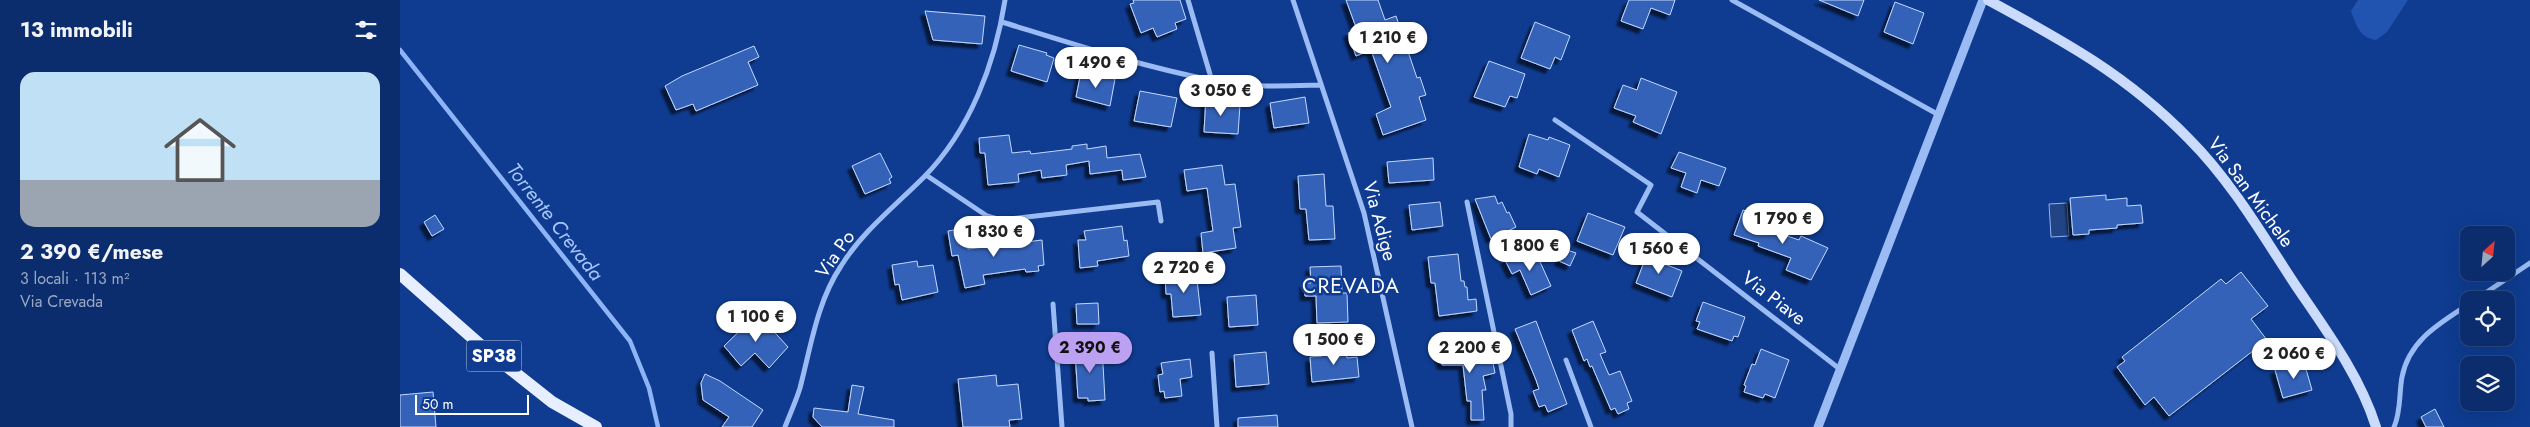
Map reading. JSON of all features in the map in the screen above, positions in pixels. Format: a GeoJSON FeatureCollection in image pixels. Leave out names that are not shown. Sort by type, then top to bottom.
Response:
{"type":"FeatureCollection","features":[{"type":"Feature","properties":{"kind":"main road","name":"Via San Michele"},"geometry":{"type":"LineString","coordinates":[[1988,0],[2075,47],[2106,68],[2156,106],[2190,140],[2223,178],[2325,328],[2355,377],[2376,427]]}},
{"type":"Feature","properties":{"kind":"main road","name":"SP38"},"geometry":{"type":"LineString","coordinates":[[400,274],[485,349],[552,402],[596,427]]}},
{"type":"Feature","properties":{"kind":"street","name":"Via Po"},"geometry":{"type":"LineString","coordinates":[[786,427],[799,391],[822,304],[836,273],[856,245],[926,175],[969,115],[977,97],[1002,22],[1005,0]]}},
{"type":"Feature","properties":{"kind":"street"},"geometry":{"type":"LineString","coordinates":[[1188,0],[1212,81]]}},
{"type":"Feature","properties":{"kind":"street","name":"Via Adige"},"geometry":{"type":"LineString","coordinates":[[1293,0],[1364,213],[1412,427]]}},
{"type":"Feature","properties":{"kind":"street"},"geometry":{"type":"LineString","coordinates":[[1732,0],[1939,114]]}},
{"type":"Feature","properties":{"kind":"street"},"geometry":{"type":"LineString","coordinates":[[1818,427],[1983,0]]}},
{"type":"Feature","properties":{"kind":"street"},"geometry":{"type":"LineString","coordinates":[[1002,22],[1106,54],[1212,81],[1266,86],[1321,85]]}},
{"type":"Feature","properties":{"kind":"street","name":"Via Piave"},"geometry":{"type":"LineString","coordinates":[[1555,120],[1651,185],[1637,212],[1841,370]]}},
{"type":"Feature","properties":{"kind":"street"},"geometry":{"type":"LineString","coordinates":[[926,175],[986,216],[1001,220],[1158,202],[1161,221]]}},
{"type":"Feature","properties":{"kind":"street"},"geometry":{"type":"LineString","coordinates":[[1467,202],[1511,414],[1511,427]]}},
{"type":"Feature","properties":{"kind":"street"},"geometry":{"type":"LineString","coordinates":[[2488,291],[2530,263]]}},
{"type":"Feature","properties":{"kind":"street"},"geometry":{"type":"LineString","coordinates":[[1053,304],[1062,427]]}},
{"type":"Feature","properties":{"kind":"street"},"geometry":{"type":"LineString","coordinates":[[2394,427],[2397,420],[2402,375],[2418,342],[2427,332],[2460,310]]}},
{"type":"Feature","properties":{"kind":"street"},"geometry":{"type":"LineString","coordinates":[[1212,353],[1217,427]]}},
{"type":"Feature","properties":{"kind":"street"},"geometry":{"type":"LineString","coordinates":[[1566,360],[1591,427]]}},
{"type":"Feature","properties":{"kind":"shaded area"},"geometry":{"type":"Polygon","coordinates":[[[2358,0],[2408,0],[2387,32],[2376,40],[2366,37],[2359,30],[2351,11],[2358,0]]]}},
{"type":"Feature","properties":{"kind":"shaded area"},"geometry":{"type":"Polygon","coordinates":[[[2067,203],[2069,236],[2051,237],[2049,204],[2067,203]]]}},
{"type":"Feature","properties":{"kind":"building"},"geometry":{"type":"Polygon","coordinates":[[[1133,0],[1180,0],[1186,19],[1175,23],[1177,29],[1157,37],[1153,28],[1141,33],[1130,4],[1134,3],[1133,0]]]}},
{"type":"Feature","properties":{"kind":"building"},"geometry":{"type":"Polygon","coordinates":[[[1346,0],[1378,0],[1385,20],[1396,16],[1417,78],[1420,77],[1426,95],[1419,97],[1426,120],[1383,135],[1376,114],[1391,107],[1371,50],[1356,56],[1348,33],[1357,30],[1346,0]]]}},
{"type":"Feature","properties":{"kind":"building"},"geometry":{"type":"Polygon","coordinates":[[[1629,0],[1675,0],[1670,15],[1651,8],[1643,29],[1621,21],[1629,0]]]}},
{"type":"Feature","properties":{"kind":"building"},"geometry":{"type":"Polygon","coordinates":[[[1819,0],[1864,0],[1858,16],[1819,0]]]}},
{"type":"Feature","properties":{"kind":"building"},"geometry":{"type":"Polygon","coordinates":[[[1895,2],[1924,13],[1913,44],[1884,32],[1895,2]]]}},
{"type":"Feature","properties":{"kind":"building"},"geometry":{"type":"Polygon","coordinates":[[[925,11],[985,16],[982,44],[933,40],[925,11]]]}},
{"type":"Feature","properties":{"kind":"building"},"geometry":{"type":"Polygon","coordinates":[[[1535,22],[1570,36],[1561,60],[1555,57],[1550,69],[1521,58],[1535,22]]]}},
{"type":"Feature","properties":{"kind":"building"},"geometry":{"type":"Polygon","coordinates":[[[1019,45],[1047,53],[1046,55],[1054,58],[1047,82],[1011,71],[1019,45]]]}},
{"type":"Feature","properties":{"kind":"building"},"geometry":{"type":"Polygon","coordinates":[[[754,46],[759,57],[748,62],[758,85],[696,111],[693,104],[676,110],[665,86],[682,76],[754,46]]]}},
{"type":"Feature","properties":{"kind":"building"},"geometry":{"type":"Polygon","coordinates":[[[1489,61],[1525,74],[1517,98],[1510,96],[1505,107],[1474,97],[1489,61]]]}},
{"type":"Feature","properties":{"kind":"building"},"geometry":{"type":"Polygon","coordinates":[[[1081,72],[1115,79],[1110,106],[1076,97],[1081,72]]]}},
{"type":"Feature","properties":{"kind":"building"},"geometry":{"type":"Polygon","coordinates":[[[1641,78],[1677,92],[1661,134],[1633,122],[1636,116],[1614,108],[1623,85],[1637,90],[1641,78]]]}},
{"type":"Feature","properties":{"kind":"building"},"geometry":{"type":"Polygon","coordinates":[[[1140,91],[1177,98],[1171,127],[1134,121],[1140,91]]]}},
{"type":"Feature","properties":{"kind":"building"},"geometry":{"type":"Polygon","coordinates":[[[1305,97],[1309,123],[1274,128],[1270,103],[1305,97]]]}},
{"type":"Feature","properties":{"kind":"building"},"geometry":{"type":"Polygon","coordinates":[[[1206,98],[1225,99],[1225,104],[1240,105],[1238,134],[1204,132],[1206,98]]]}},
{"type":"Feature","properties":{"kind":"building"},"geometry":{"type":"Polygon","coordinates":[[[1529,134],[1548,140],[1549,137],[1570,145],[1559,177],[1539,169],[1537,174],[1519,167],[1529,134]]]}},
{"type":"Feature","properties":{"kind":"building"},"geometry":{"type":"Polygon","coordinates":[[[1009,135],[1012,153],[1030,151],[1031,154],[1072,149],[1072,146],[1087,144],[1087,149],[1106,146],[1107,158],[1140,154],[1146,177],[1123,180],[1122,170],[1090,174],[1089,161],[1066,165],[1067,175],[1042,178],[1041,170],[1018,174],[1019,182],[988,185],[985,153],[980,153],[979,138],[1009,135]]]}},
{"type":"Feature","properties":{"kind":"building"},"geometry":{"type":"Polygon","coordinates":[[[1679,152],[1726,168],[1719,186],[1701,180],[1697,193],[1681,187],[1686,173],[1671,168],[1679,152]]]}},
{"type":"Feature","properties":{"kind":"building"},"geometry":{"type":"Polygon","coordinates":[[[880,153],[892,177],[889,179],[891,183],[865,194],[852,166],[880,153]]]}},
{"type":"Feature","properties":{"kind":"building"},"geometry":{"type":"Polygon","coordinates":[[[1433,158],[1434,180],[1389,183],[1387,162],[1433,158]]]}},
{"type":"Feature","properties":{"kind":"building"},"geometry":{"type":"Polygon","coordinates":[[[1222,165],[1225,185],[1235,184],[1241,227],[1233,228],[1236,248],[1203,253],[1201,233],[1213,231],[1207,188],[1187,191],[1184,170],[1222,165]]]}},
{"type":"Feature","properties":{"kind":"building"},"geometry":{"type":"Polygon","coordinates":[[[1324,174],[1326,206],[1333,206],[1335,239],[1309,240],[1306,209],[1300,209],[1298,176],[1324,174]]]}},
{"type":"Feature","properties":{"kind":"building"},"geometry":{"type":"Polygon","coordinates":[[[2106,195],[2106,200],[2127,198],[2127,206],[2141,205],[2143,223],[2117,225],[2117,228],[2089,230],[2089,234],[2073,235],[2070,198],[2106,195]]]}},
{"type":"Feature","properties":{"kind":"building"},"geometry":{"type":"Polygon","coordinates":[[[1495,196],[1498,204],[1502,202],[1507,213],[1509,212],[1516,227],[1491,239],[1475,199],[1495,196]]]}},
{"type":"Feature","properties":{"kind":"building"},"geometry":{"type":"Polygon","coordinates":[[[1440,202],[1443,226],[1412,230],[1409,205],[1440,202]]]}},
{"type":"Feature","properties":{"kind":"building"},"geometry":{"type":"Polygon","coordinates":[[[1743,210],[1767,218],[1764,228],[1799,240],[1801,236],[1828,248],[1811,280],[1786,270],[1791,258],[1758,246],[1759,243],[1734,235],[1743,210]]]}},
{"type":"Feature","properties":{"kind":"building"},"geometry":{"type":"Polygon","coordinates":[[[1588,213],[1625,227],[1613,255],[1577,241],[1588,213]]]}},
{"type":"Feature","properties":{"kind":"building"},"geometry":{"type":"Polygon","coordinates":[[[435,215],[444,229],[432,236],[424,222],[435,215]]]}},
{"type":"Feature","properties":{"kind":"building"},"geometry":{"type":"Polygon","coordinates":[[[1122,226],[1124,241],[1127,240],[1129,256],[1097,261],[1098,266],[1080,268],[1078,240],[1086,240],[1084,231],[1122,226]]]}},
{"type":"Feature","properties":{"kind":"building"},"geometry":{"type":"Polygon","coordinates":[[[966,228],[968,249],[1042,240],[1044,265],[1038,266],[1039,271],[1026,272],[1025,269],[983,275],[985,284],[965,288],[958,255],[952,256],[948,231],[966,228]]]}},
{"type":"Feature","properties":{"kind":"building"},"geometry":{"type":"Polygon","coordinates":[[[1564,249],[1576,253],[1570,266],[1559,261],[1564,249]]]}},
{"type":"Feature","properties":{"kind":"building"},"geometry":{"type":"Polygon","coordinates":[[[1649,249],[1663,255],[1660,262],[1682,271],[1672,297],[1636,283],[1649,249]]]}},
{"type":"Feature","properties":{"kind":"building"},"geometry":{"type":"Polygon","coordinates":[[[1523,252],[1525,258],[1536,253],[1551,286],[1531,295],[1520,270],[1512,274],[1505,260],[1523,252]]]}},
{"type":"Feature","properties":{"kind":"building"},"geometry":{"type":"Polygon","coordinates":[[[1458,254],[1461,281],[1464,281],[1465,287],[1467,287],[1468,300],[1476,299],[1477,311],[1439,316],[1435,283],[1431,283],[1428,257],[1458,254]]]}},
{"type":"Feature","properties":{"kind":"building"},"geometry":{"type":"Polygon","coordinates":[[[917,261],[918,267],[933,265],[938,292],[902,300],[899,284],[895,285],[892,265],[917,261]]]}},
{"type":"Feature","properties":{"kind":"building"},"geometry":{"type":"Polygon","coordinates":[[[1341,266],[1342,293],[1347,293],[1348,322],[1317,323],[1316,296],[1305,296],[1304,283],[1311,283],[1310,267],[1341,266]]]}},
{"type":"Feature","properties":{"kind":"building"},"geometry":{"type":"Polygon","coordinates":[[[1196,271],[1201,315],[1173,317],[1171,294],[1166,294],[1165,274],[1196,271]]]}},
{"type":"Feature","properties":{"kind":"building"},"geometry":{"type":"Polygon","coordinates":[[[2241,272],[2268,306],[2251,319],[2267,340],[2169,416],[2154,397],[2145,405],[2117,367],[2125,361],[2122,357],[2221,279],[2226,284],[2241,272]]]}},
{"type":"Feature","properties":{"kind":"building"},"geometry":{"type":"Polygon","coordinates":[[[1256,295],[1258,325],[1229,327],[1227,297],[1256,295]]]}},
{"type":"Feature","properties":{"kind":"building"},"geometry":{"type":"Polygon","coordinates":[[[1703,302],[1745,317],[1738,337],[1734,336],[1732,341],[1697,329],[1700,322],[1696,321],[1703,302]]]}},
{"type":"Feature","properties":{"kind":"building"},"geometry":{"type":"Polygon","coordinates":[[[1098,303],[1099,324],[1077,324],[1076,304],[1098,303]]]}},
{"type":"Feature","properties":{"kind":"building"},"geometry":{"type":"Polygon","coordinates":[[[757,314],[769,320],[767,324],[788,347],[769,368],[755,353],[741,366],[724,346],[757,314]]]}},
{"type":"Feature","properties":{"kind":"building"},"geometry":{"type":"Polygon","coordinates":[[[1536,321],[1567,404],[1548,412],[1545,405],[1539,407],[1533,391],[1539,389],[1515,329],[1536,321]]]}},
{"type":"Feature","properties":{"kind":"building"},"geometry":{"type":"Polygon","coordinates":[[[1593,321],[1606,352],[1600,354],[1609,375],[1620,371],[1632,401],[1627,403],[1629,409],[1618,414],[1615,408],[1611,410],[1592,366],[1590,367],[1587,359],[1584,361],[1572,330],[1593,321]]]}},
{"type":"Feature","properties":{"kind":"building"},"geometry":{"type":"Polygon","coordinates":[[[1477,345],[1480,361],[1492,358],[1495,373],[1483,376],[1486,390],[1482,390],[1484,420],[1471,420],[1471,401],[1467,401],[1463,365],[1442,365],[1438,349],[1450,347],[1450,350],[1477,345]]]}},
{"type":"Feature","properties":{"kind":"building"},"geometry":{"type":"Polygon","coordinates":[[[1102,347],[1105,400],[1088,401],[1088,398],[1078,398],[1075,352],[1084,351],[1084,348],[1102,347]]]}},
{"type":"Feature","properties":{"kind":"building"},"geometry":{"type":"Polygon","coordinates":[[[1346,349],[1347,358],[1357,357],[1359,377],[1312,382],[1310,357],[1322,356],[1322,352],[1346,349]]]}},
{"type":"Feature","properties":{"kind":"building"},"geometry":{"type":"Polygon","coordinates":[[[1761,349],[1789,360],[1775,398],[1765,394],[1763,398],[1744,392],[1746,386],[1744,385],[1752,364],[1755,365],[1761,349]]]}},
{"type":"Feature","properties":{"kind":"building"},"geometry":{"type":"Polygon","coordinates":[[[1266,352],[1269,384],[1236,387],[1234,355],[1266,352]]]}},
{"type":"Feature","properties":{"kind":"building"},"geometry":{"type":"Polygon","coordinates":[[[1190,359],[1192,377],[1180,379],[1182,396],[1165,398],[1164,391],[1160,392],[1158,375],[1163,374],[1161,363],[1190,359]]]}},
{"type":"Feature","properties":{"kind":"building"},"geometry":{"type":"Polygon","coordinates":[[[2304,362],[2312,390],[2283,398],[2275,370],[2304,362]]]}},
{"type":"Feature","properties":{"kind":"building"},"geometry":{"type":"Polygon","coordinates":[[[705,374],[720,381],[763,410],[752,427],[722,427],[729,417],[703,400],[701,383],[705,374]]]}},
{"type":"Feature","properties":{"kind":"building"},"geometry":{"type":"Polygon","coordinates":[[[996,375],[997,386],[1018,384],[1022,419],[1009,420],[1010,427],[963,427],[958,379],[996,375]]]}},
{"type":"Feature","properties":{"kind":"building"},"geometry":{"type":"Polygon","coordinates":[[[852,385],[864,387],[858,414],[894,420],[894,427],[822,427],[813,417],[814,408],[848,412],[852,385]]]}},
{"type":"Feature","properties":{"kind":"building"},"geometry":{"type":"Polygon","coordinates":[[[433,392],[436,427],[400,427],[400,395],[433,392]]]}},
{"type":"Feature","properties":{"kind":"building"},"geometry":{"type":"Polygon","coordinates":[[[2435,409],[2444,427],[2426,427],[2421,417],[2435,409]]]}},
{"type":"Feature","properties":{"kind":"building"},"geometry":{"type":"Polygon","coordinates":[[[1277,415],[1278,427],[1238,427],[1238,418],[1277,415]]]}},
{"type":"Feature","properties":{"kind":"waterway","name":"Torrente Crevada"},"geometry":{"type":"LineString","coordinates":[[400,50],[630,341],[649,388],[658,427]]}},
{"type":"Feature","properties":{"kind":"district","name":"CREVADA"},"geometry":{"type":"Point","coordinates":[1351,286]}}]}
